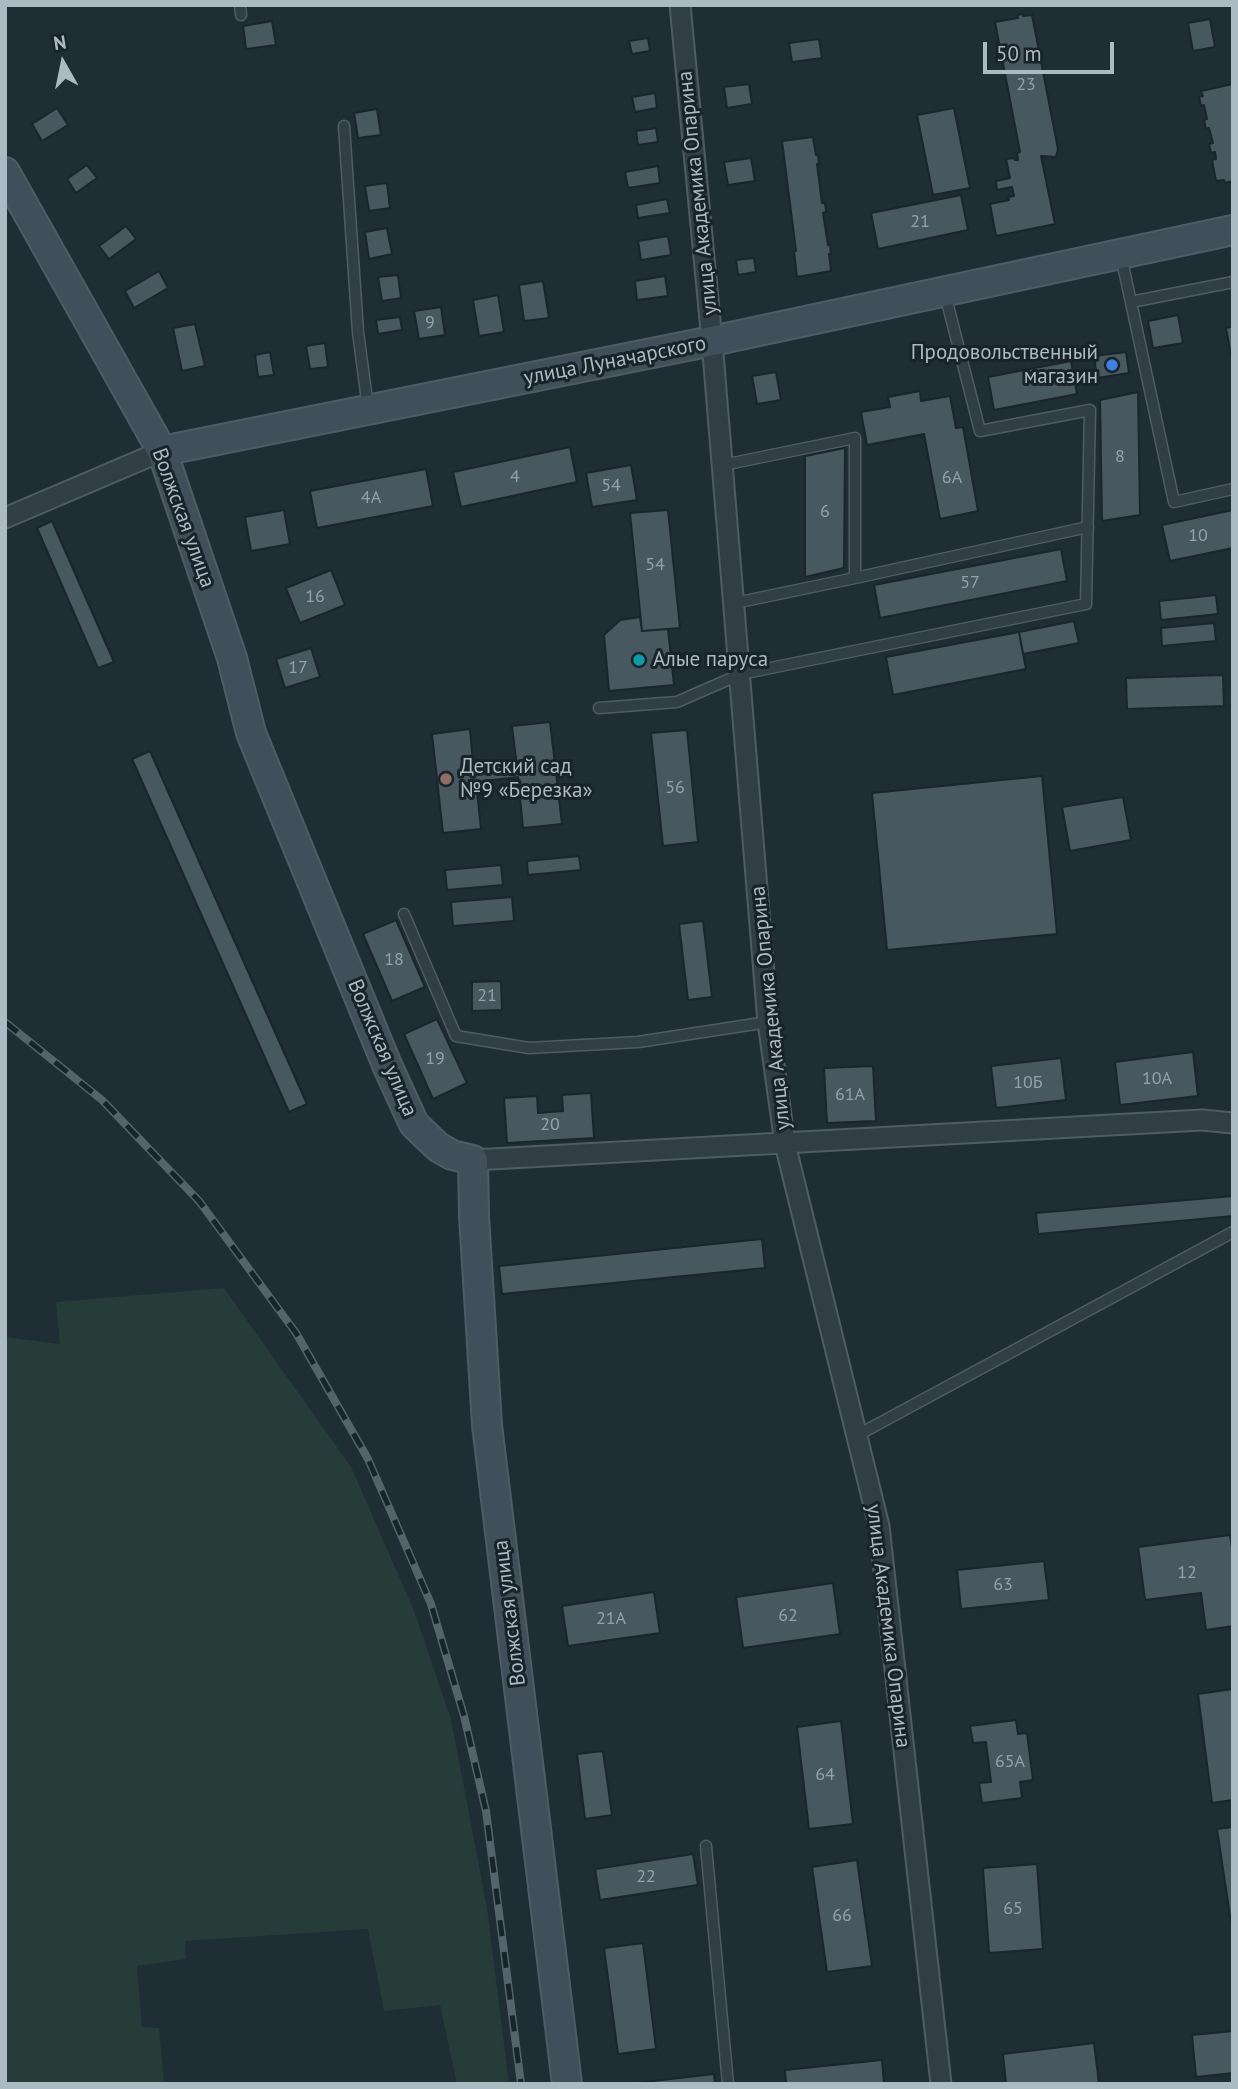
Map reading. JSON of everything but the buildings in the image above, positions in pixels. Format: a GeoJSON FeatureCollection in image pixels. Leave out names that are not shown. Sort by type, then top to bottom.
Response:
{"type":"FeatureCollection","features":[{"type":"Feature","properties":{"kind":"street","name":"улица Академика Опарина"},"geometry":{"type":"LineString","coordinates":[[680,5],[735,603],[768,1022],[785,1144],[879,1526],[941,2084]]}},
{"type":"Feature","properties":{"kind":"street","name":"Волжская улица"},"geometry":{"type":"LineString","coordinates":[[5,172],[162,451],[232,658],[251,733],[387,1065],[414,1124],[429,1140],[445,1151],[473,1160],[487,1425],[567,2084]]}},
{"type":"Feature","properties":{"kind":"street","name":"улица Луначарского"},"geometry":{"type":"LineString","coordinates":[[5,517],[162,451],[945,293],[1233,230]]}},
{"type":"Feature","properties":{"kind":"street"},"geometry":{"type":"LineString","coordinates":[[473,1160],[1202,1120],[1233,1124]]}},
{"type":"Feature","properties":{"kind":"lane"},"geometry":{"type":"LineString","coordinates":[[344,126],[358,332],[368,411]]}},
{"type":"Feature","properties":{"kind":"lane"},"geometry":{"type":"LineString","coordinates":[[1121,255],[1174,502],[1233,489]]}},
{"type":"Feature","properties":{"kind":"lane"},"geometry":{"type":"LineString","coordinates":[[1131,302],[1233,282]]}},
{"type":"Feature","properties":{"kind":"lane"},"geometry":{"type":"LineString","coordinates":[[599,708],[677,702],[741,674],[1086,604],[1090,410],[980,431],[945,293]]}},
{"type":"Feature","properties":{"kind":"lane"},"geometry":{"type":"LineString","coordinates":[[723,465],[855,438],[855,578]]}},
{"type":"Feature","properties":{"kind":"lane"},"geometry":{"type":"LineString","coordinates":[[735,603],[1088,527]]}},
{"type":"Feature","properties":{"kind":"lane"},"geometry":{"type":"LineString","coordinates":[[404,914],[456,1036],[528,1048],[638,1042],[768,1022]]}},
{"type":"Feature","properties":{"kind":"lane"},"geometry":{"type":"LineString","coordinates":[[856,1437],[1233,1232]]}},
{"type":"Feature","properties":{"kind":"lane"},"geometry":{"type":"LineString","coordinates":[[706,1846],[728,2084]]}},
{"type":"Feature","properties":{"kind":"green space"},"geometry":{"type":"Polygon","coordinates":[[[224,1288],[351,1467],[413,1608],[451,1719],[487,1908],[509,2084],[457,2084],[440,2005],[384,2011],[368,1929],[185,1941],[186,1959],[137,1966],[142,2027],[159,2028],[164,2084],[5,2084],[5,1337],[60,1344],[56,1302],[224,1288]]]}},
{"type":"Feature","properties":{"kind":"railway"},"geometry":{"type":"LineString","coordinates":[[5,1022],[102,1100],[199,1201],[296,1333],[368,1459],[431,1604],[464,1716],[486,1811],[521,2084]]}},
{"type":"Feature","properties":{"kind":"place","name":"Продовольственный магазин"},"geometry":{"type":"Point","coordinates":[1112,365]}},
{"type":"Feature","properties":{"kind":"place","name":"Алые паруса"},"geometry":{"type":"Point","coordinates":[639,660]}},
{"type":"Feature","properties":{"kind":"place","name":"Детский сад №9 «Березка»"},"geometry":{"type":"Point","coordinates":[446,779]}}]}
